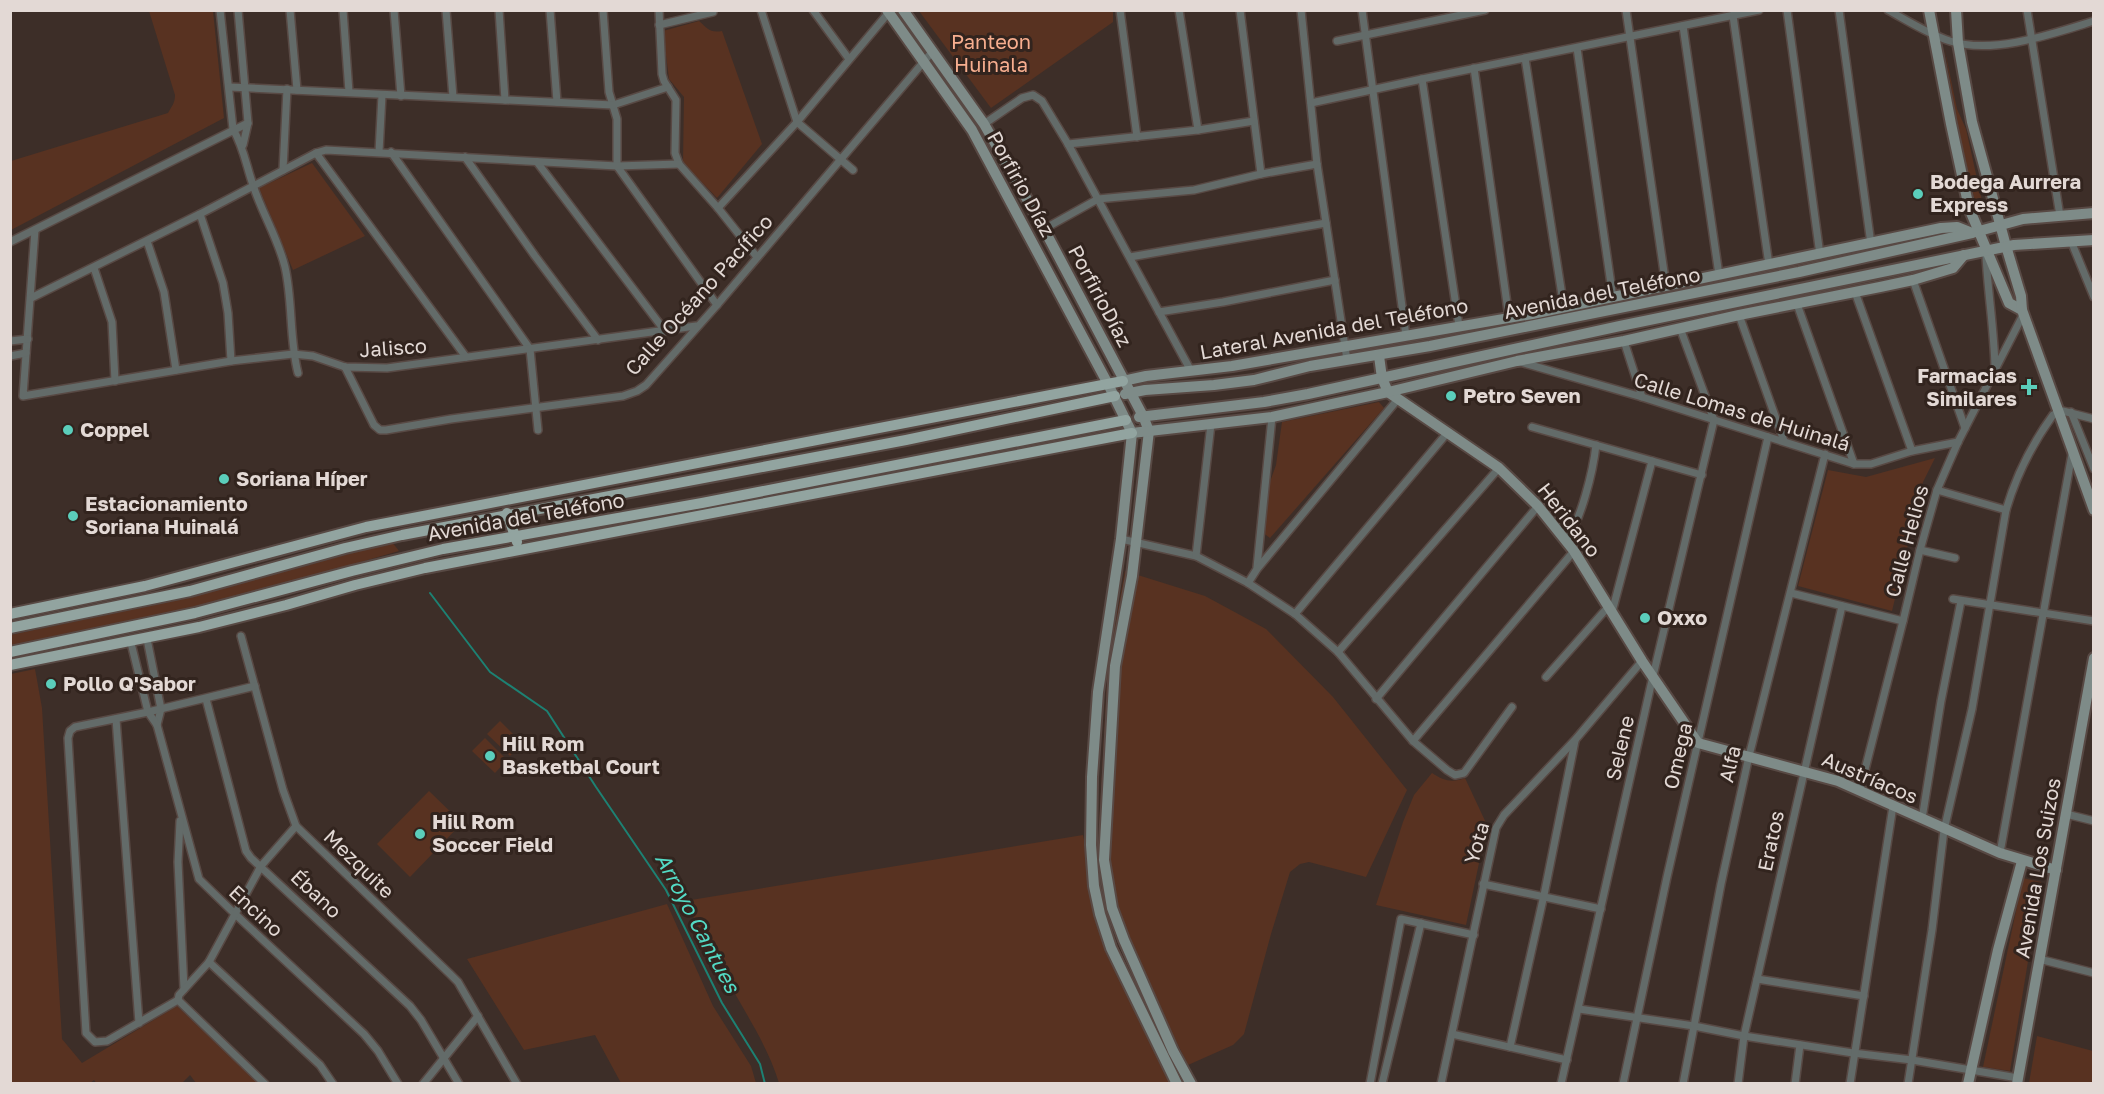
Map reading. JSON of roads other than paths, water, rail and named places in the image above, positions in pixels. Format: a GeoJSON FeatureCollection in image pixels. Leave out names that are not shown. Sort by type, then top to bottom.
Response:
{"type":"FeatureCollection","features":[{"type":"Feature","properties":{"kind":"main road"},"geometry":{"type":"LineString","coordinates":[[22,626],[15,613],[146,586],[306,542],[398,521],[1123,381]]}},
{"type":"Feature","properties":{"kind":"main road","name":"Avenida del Teléfono"},"geometry":{"type":"LineString","coordinates":[[10,628],[190,591],[402,535],[507,513],[873,446],[1115,396]]}},
{"type":"Feature","properties":{"kind":"main road","name":"Avenida del Teléfono"},"geometry":{"type":"LineString","coordinates":[[10,652],[195,613],[407,557],[690,506],[1126,420]]}},
{"type":"Feature","properties":{"kind":"main road"},"geometry":{"type":"LineString","coordinates":[[870,431],[873,446]]}},
{"type":"Feature","properties":{"kind":"main road"},"geometry":{"type":"LineString","coordinates":[[10,666],[199,627],[425,568],[1132,433]]}},
{"type":"Feature","properties":{"kind":"main road"},"geometry":{"type":"LineString","coordinates":[[942,456],[944,470]]}},
{"type":"Feature","properties":{"kind":"main road"},"geometry":{"type":"LineString","coordinates":[[507,513],[520,550]]}},
{"type":"Feature","properties":{"kind":"main road"},"geometry":{"type":"LineString","coordinates":[[423,516],[425,531]]}},
{"type":"Feature","properties":{"kind":"main road"},"geometry":{"type":"LineString","coordinates":[[398,521],[407,557]]}},
{"type":"Feature","properties":{"kind":"main road"},"geometry":{"type":"LineString","coordinates":[[258,556],[263,570]]}},
{"type":"Feature","properties":{"kind":"main road"},"geometry":{"type":"LineString","coordinates":[[195,613],[199,627]]}},
{"type":"Feature","properties":{"kind":"main road"},"geometry":{"type":"LineString","coordinates":[[26,649],[29,663]]}},
{"type":"Feature","properties":{"kind":"street"},"geometry":{"type":"LineString","coordinates":[[220,10],[233,129],[243,146],[253,185],[285,267],[290,300],[293,354],[298,373]]}},
{"type":"Feature","properties":{"kind":"street"},"geometry":{"type":"LineString","coordinates":[[238,10],[248,123],[243,146]]}},
{"type":"Feature","properties":{"kind":"street"},"geometry":{"type":"LineString","coordinates":[[290,10],[297,90]]}},
{"type":"Feature","properties":{"kind":"street"},"geometry":{"type":"LineString","coordinates":[[343,10],[349,92]]}},
{"type":"Feature","properties":{"kind":"street"},"geometry":{"type":"LineString","coordinates":[[394,10],[401,96]]}},
{"type":"Feature","properties":{"kind":"street"},"geometry":{"type":"LineString","coordinates":[[446,10],[453,97]]}},
{"type":"Feature","properties":{"kind":"street"},"geometry":{"type":"LineString","coordinates":[[499,10],[505,100]]}},
{"type":"Feature","properties":{"kind":"street"},"geometry":{"type":"LineString","coordinates":[[550,10],[557,102]]}},
{"type":"Feature","properties":{"kind":"street"},"geometry":{"type":"LineString","coordinates":[[603,10],[609,92],[617,119],[618,166],[717,305]]}},
{"type":"Feature","properties":{"kind":"street"},"geometry":{"type":"LineString","coordinates":[[659,10],[662,74],[676,100],[675,153],[679,164],[757,257]]}},
{"type":"Feature","properties":{"kind":"street"},"geometry":{"type":"LineString","coordinates":[[761,10],[797,122],[853,170]]}},
{"type":"Feature","properties":{"kind":"street"},"geometry":{"type":"LineString","coordinates":[[813,10],[849,59]]}},
{"type":"Feature","properties":{"kind":"street","name":"PorfirioDíaz"},"geometry":{"type":"LineString","coordinates":[[903,10],[984,124],[1044,229],[1149,431]]}},
{"type":"Feature","properties":{"kind":"street"},"geometry":{"type":"LineString","coordinates":[[1120,10],[1137,137]]}},
{"type":"Feature","properties":{"kind":"street"},"geometry":{"type":"LineString","coordinates":[[1179,10],[1198,130]]}},
{"type":"Feature","properties":{"kind":"street"},"geometry":{"type":"LineString","coordinates":[[1240,10],[1261,174]]}},
{"type":"Feature","properties":{"kind":"street"},"geometry":{"type":"LineString","coordinates":[[1301,10],[1317,164],[1347,360]]}},
{"type":"Feature","properties":{"kind":"street"},"geometry":{"type":"LineString","coordinates":[[1362,10],[1406,336]]}},
{"type":"Feature","properties":{"kind":"street"},"geometry":{"type":"LineString","coordinates":[[1337,41],[1485,10]]}},
{"type":"Feature","properties":{"kind":"street"},"geometry":{"type":"LineString","coordinates":[[1626,10],[1666,286]]}},
{"type":"Feature","properties":{"kind":"street"},"geometry":{"type":"LineString","coordinates":[[1311,103],[1759,10]]}},
{"type":"Feature","properties":{"kind":"street"},"geometry":{"type":"LineString","coordinates":[[1786,10],[1820,255]]}},
{"type":"Feature","properties":{"kind":"street"},"geometry":{"type":"LineString","coordinates":[[1839,10],[1871,244]]}},
{"type":"Feature","properties":{"kind":"street"},"geometry":{"type":"LineString","coordinates":[[1888,10],[1934,34],[1958,43],[1979,45],[2031,40],[2094,21]]}},
{"type":"Feature","properties":{"kind":"street"},"geometry":{"type":"LineString","coordinates":[[1929,10],[1970,208],[1980,239],[2009,303],[2022,313]]}},
{"type":"Feature","properties":{"kind":"street"},"geometry":{"type":"LineString","coordinates":[[1956,10],[1958,43],[1972,122],[2021,296],[2022,313],[2094,510]]}},
{"type":"Feature","properties":{"kind":"street"},"geometry":{"type":"LineString","coordinates":[[2027,10],[2060,216]]}},
{"type":"Feature","properties":{"kind":"street"},"geometry":{"type":"LineString","coordinates":[[718,208],[797,122],[888,11]]}},
{"type":"Feature","properties":{"kind":"street","name":"Porfirio Díaz"},"geometry":{"type":"LineString","coordinates":[[888,11],[972,130],[1115,396],[1132,433]]}},
{"type":"Feature","properties":{"kind":"street"},"geometry":{"type":"LineString","coordinates":[[658,25],[713,12]]}},
{"type":"Feature","properties":{"kind":"street"},"geometry":{"type":"LineString","coordinates":[[1733,16],[1769,265]]}},
{"type":"Feature","properties":{"kind":"street"},"geometry":{"type":"LineString","coordinates":[[1683,26],[1719,275]]}},
{"type":"Feature","properties":{"kind":"street"},"geometry":{"type":"LineString","coordinates":[[1577,48],[1613,298]]}},
{"type":"Feature","properties":{"kind":"street","name":"Calle Océano Pacífico"},"geometry":{"type":"LineString","coordinates":[[345,367],[374,425],[380,430],[623,396],[637,391],[655,375],[717,305],[840,157],[932,52]]}},
{"type":"Feature","properties":{"kind":"street"},"geometry":{"type":"LineString","coordinates":[[1525,58],[1564,308]]}},
{"type":"Feature","properties":{"kind":"street"},"geometry":{"type":"LineString","coordinates":[[1474,68],[1509,318]]}},
{"type":"Feature","properties":{"kind":"street"},"geometry":{"type":"LineString","coordinates":[[1422,79],[1459,326]]}},
{"type":"Feature","properties":{"kind":"street"},"geometry":{"type":"LineString","coordinates":[[229,87],[613,105],[668,87]]}},
{"type":"Feature","properties":{"kind":"street"},"geometry":{"type":"LineString","coordinates":[[284,170],[287,89]]}},
{"type":"Feature","properties":{"kind":"street"},"geometry":{"type":"LineString","coordinates":[[379,152],[382,95]]}},
{"type":"Feature","properties":{"kind":"street"},"geometry":{"type":"LineString","coordinates":[[984,124],[1023,98],[1033,95],[1042,101],[1130,256],[1191,371]]}},
{"type":"Feature","properties":{"kind":"street"},"geometry":{"type":"LineString","coordinates":[[1068,144],[1198,130],[1254,120]]}},
{"type":"Feature","properties":{"kind":"street"},"geometry":{"type":"LineString","coordinates":[[10,242],[248,123]]}},
{"type":"Feature","properties":{"kind":"street"},"geometry":{"type":"LineString","coordinates":[[32,298],[316,153],[338,150],[391,152],[618,166],[679,164]]}},
{"type":"Feature","properties":{"kind":"street"},"geometry":{"type":"LineString","coordinates":[[391,152],[530,349],[538,430]]}},
{"type":"Feature","properties":{"kind":"street"},"geometry":{"type":"LineString","coordinates":[[316,153],[466,357]]}},
{"type":"Feature","properties":{"kind":"street"},"geometry":{"type":"LineString","coordinates":[[465,157],[535,256],[598,339]]}},
{"type":"Feature","properties":{"kind":"street"},"geometry":{"type":"LineString","coordinates":[[537,162],[665,331]]}},
{"type":"Feature","properties":{"kind":"street"},"geometry":{"type":"LineString","coordinates":[[1044,229],[1098,199],[1194,190],[1317,164]]}},
{"type":"Feature","properties":{"kind":"street","name":"Avenida del Teléfono"},"geometry":{"type":"LineString","coordinates":[[1126,420],[1294,397],[1827,282],[1964,255],[1980,239],[2003,236],[2023,219],[2094,213]]}},
{"type":"Feature","properties":{"kind":"street"},"geometry":{"type":"LineString","coordinates":[[200,214],[223,282],[228,313],[231,361]]}},
{"type":"Feature","properties":{"kind":"street"},"geometry":{"type":"LineString","coordinates":[[1130,256],[1190,248],[1326,223]]}},
{"type":"Feature","properties":{"kind":"street","name":"Lateral Avenida del Teléfono"},"geometry":{"type":"LineString","coordinates":[[1123,381],[1146,376],[1232,366],[1509,318],[1533,320],[1564,308],[1941,228],[1957,227],[1980,239]]}},
{"type":"Feature","properties":{"kind":"street"},"geometry":{"type":"LineString","coordinates":[[10,356],[26,354],[32,298],[35,230]]}},
{"type":"Feature","properties":{"kind":"street","name":"Avenida del Teléfono"},"geometry":{"type":"LineString","coordinates":[[1115,396],[1234,383],[1378,356],[1533,320],[1980,239],[2003,236],[2072,241],[2094,240]]}},
{"type":"Feature","properties":{"kind":"street"},"geometry":{"type":"LineString","coordinates":[[1980,239],[1994,343],[1995,371]]}},
{"type":"Feature","properties":{"kind":"street"},"geometry":{"type":"LineString","coordinates":[[147,241],[164,292],[176,370]]}},
{"type":"Feature","properties":{"kind":"street"},"geometry":{"type":"LineString","coordinates":[[2072,241],[2094,297]]}},
{"type":"Feature","properties":{"kind":"street"},"geometry":{"type":"LineString","coordinates":[[1177,1083],[1111,948],[1094,886],[1090,814],[1098,692],[1121,539],[1132,433],[1272,417],[1517,361],[1624,341],[1913,280],[1953,268],[1964,255]]}},
{"type":"Feature","properties":{"kind":"street"},"geometry":{"type":"LineString","coordinates":[[1797,260],[1799,272]]}},
{"type":"Feature","properties":{"kind":"street"},"geometry":{"type":"LineString","coordinates":[[94,268],[112,322],[115,381]]}},
{"type":"Feature","properties":{"kind":"street"},"geometry":{"type":"LineString","coordinates":[[1159,312],[1335,280]]}},
{"type":"Feature","properties":{"kind":"street"},"geometry":{"type":"LineString","coordinates":[[1913,280],[1965,429]]}},
{"type":"Feature","properties":{"kind":"street"},"geometry":{"type":"LineString","coordinates":[[1827,282],[1831,296]]}},
{"type":"Feature","properties":{"kind":"street"},"geometry":{"type":"LineString","coordinates":[[1856,292],[1912,451]]}},
{"type":"Feature","properties":{"kind":"street"},"geometry":{"type":"LineString","coordinates":[[1797,304],[1854,464]]}},
{"type":"Feature","properties":{"kind":"street","name":"Calle Helios"},"geometry":{"type":"LineString","coordinates":[[1860,789],[1937,490],[1958,442],[2022,313]]}},
{"type":"Feature","properties":{"kind":"street"},"geometry":{"type":"LineString","coordinates":[[1739,315],[1784,441]]}},
{"type":"Feature","properties":{"kind":"street","name":"Jalisco"},"geometry":{"type":"LineString","coordinates":[[26,354],[23,396],[231,361],[293,354],[313,357],[345,367],[387,368],[696,326]]}},
{"type":"Feature","properties":{"kind":"street"},"geometry":{"type":"LineString","coordinates":[[1680,328],[1714,420]]}},
{"type":"Feature","properties":{"kind":"street"},"geometry":{"type":"LineString","coordinates":[[10,341],[28,339]]}},
{"type":"Feature","properties":{"kind":"street"},"geometry":{"type":"LineString","coordinates":[[1624,341],[1642,397]]}},
{"type":"Feature","properties":{"kind":"street","name":"Heridano"},"geometry":{"type":"LineString","coordinates":[[1378,356],[1382,378],[1389,392],[1499,468],[1538,506],[1574,551],[1642,661],[1698,743]]}},
{"type":"Feature","properties":{"kind":"street","name":"Calle Lomas de Huinalá"},"geometry":{"type":"LineString","coordinates":[[1517,361],[1642,397],[1854,464],[1872,464],[1912,451],[1958,442]]}},
{"type":"Feature","properties":{"kind":"street"},"geometry":{"type":"LineString","coordinates":[[1248,583],[1257,568],[1398,399]]}},
{"type":"Feature","properties":{"kind":"street"},"geometry":{"type":"LineString","coordinates":[[1908,1083],[1932,930],[1944,830],[1972,709],[2006,510],[2013,485],[2022,465],[2049,420],[2058,411],[2071,412],[2094,419]]}},
{"type":"Feature","properties":{"kind":"street"},"geometry":{"type":"LineString","coordinates":[[2071,412],[2094,469]]}},
{"type":"Feature","properties":{"kind":"street"},"geometry":{"type":"LineString","coordinates":[[1257,568],[1272,417]]}},
{"type":"Feature","properties":{"kind":"street","name":"Selene"},"geometry":{"type":"LineString","coordinates":[[1561,1083],[1653,676],[1714,420]]}},
{"type":"Feature","properties":{"kind":"street"},"geometry":{"type":"LineString","coordinates":[[1196,556],[1211,424]]}},
{"type":"Feature","properties":{"kind":"street"},"geometry":{"type":"LineString","coordinates":[[1532,427],[1702,475]]}},
{"type":"Feature","properties":{"kind":"street"},"geometry":{"type":"LineString","coordinates":[[1149,431],[1137,542],[1115,666],[1104,830],[1105,871],[1112,908],[1124,940],[1173,1051],[1191,1083]]}},
{"type":"Feature","properties":{"kind":"street"},"geometry":{"type":"LineString","coordinates":[[1295,614],[1448,432]]}},
{"type":"Feature","properties":{"kind":"street","name":"Omega"},"geometry":{"type":"LineString","coordinates":[[1623,1083],[1768,437]]}},
{"type":"Feature","properties":{"kind":"street"},"geometry":{"type":"LineString","coordinates":[[1566,541],[1573,531],[1594,465],[1596,445]]}},
{"type":"Feature","properties":{"kind":"street","name":"Alfa"},"geometry":{"type":"LineString","coordinates":[[1683,1083],[1721,884],[1749,756],[1825,454]]}},
{"type":"Feature","properties":{"kind":"street"},"geometry":{"type":"LineString","coordinates":[[2000,853],[2072,454]]}},
{"type":"Feature","properties":{"kind":"street"},"geometry":{"type":"LineString","coordinates":[[1546,677],[1610,610],[1652,461]]}},
{"type":"Feature","properties":{"kind":"street"},"geometry":{"type":"LineString","coordinates":[[1338,651],[1499,468]]}},
{"type":"Feature","properties":{"kind":"street"},"geometry":{"type":"LineString","coordinates":[[1937,490],[2006,510]]}},
{"type":"Feature","properties":{"kind":"street"},"geometry":{"type":"LineString","coordinates":[[1376,699],[1538,506]]}},
{"type":"Feature","properties":{"kind":"street"},"geometry":{"type":"LineString","coordinates":[[1121,539],[1196,556],[1248,583],[1295,614],[1338,651],[1413,741],[1447,771],[1455,774],[1464,773],[1512,707]]}},
{"type":"Feature","properties":{"kind":"street"},"geometry":{"type":"LineString","coordinates":[[1920,550],[1955,558]]}},
{"type":"Feature","properties":{"kind":"street"},"geometry":{"type":"LineString","coordinates":[[1413,741],[1574,551]]}},
{"type":"Feature","properties":{"kind":"street"},"geometry":{"type":"LineString","coordinates":[[1791,593],[1903,621]]}},
{"type":"Feature","properties":{"kind":"street"},"geometry":{"type":"LineString","coordinates":[[1922,819],[1957,600],[2094,621]]}},
{"type":"Feature","properties":{"kind":"street","name":"Eratos"},"geometry":{"type":"LineString","coordinates":[[1738,1083],[1744,1036],[1842,606]]}},
{"type":"Feature","properties":{"kind":"street","name":"Mezquite"},"geometry":{"type":"LineString","coordinates":[[241,636],[296,826],[450,974],[518,1083]]}},
{"type":"Feature","properties":{"kind":"street","name":"Encino"},"geometry":{"type":"LineString","coordinates":[[147,639],[161,709],[157,725]]}},
{"type":"Feature","properties":{"kind":"street","name":"Encino"},"geometry":{"type":"LineString","coordinates":[[130,643],[148,712],[157,725],[199,879],[364,1034],[399,1083]]}},
{"type":"Feature","properties":{"kind":"street","name":"Avenida Los Suizos"},"geometry":{"type":"LineString","coordinates":[[2018,1081],[2094,658]]}},
{"type":"Feature","properties":{"kind":"street","name":"Yota"},"geometry":{"type":"LineString","coordinates":[[1441,1083],[1474,935],[1492,837],[1504,815],[1575,740],[1642,661]]}},
{"type":"Feature","properties":{"kind":"street"},"geometry":{"type":"LineString","coordinates":[[255,686],[148,712],[75,726],[70,731],[68,738],[86,1033],[95,1042],[107,1041],[178,1000],[179,995],[208,962],[222,940],[261,866],[296,826]]}},
{"type":"Feature","properties":{"kind":"street","name":"Ébano"},"geometry":{"type":"LineString","coordinates":[[206,699],[243,844],[251,858],[410,1006],[459,1083]]}},
{"type":"Feature","properties":{"kind":"street"},"geometry":{"type":"LineString","coordinates":[[116,719],[139,1023]]}},
{"type":"Feature","properties":{"kind":"street"},"geometry":{"type":"LineString","coordinates":[[1510,1047],[1575,740]]}},
{"type":"Feature","properties":{"kind":"street","name":"Austríacos"},"geometry":{"type":"LineString","coordinates":[[1698,743],[1803,770],[1860,789],[1944,830],[2022,861],[2056,870]]}},
{"type":"Feature","properties":{"kind":"street"},"geometry":{"type":"LineString","coordinates":[[1850,1083],[1893,806]]}},
{"type":"Feature","properties":{"kind":"street"},"geometry":{"type":"LineString","coordinates":[[2066,814],[2094,822]]}},
{"type":"Feature","properties":{"kind":"street"},"geometry":{"type":"LineString","coordinates":[[180,815],[178,862],[184,989]]}},
{"type":"Feature","properties":{"kind":"street"},"geometry":{"type":"LineString","coordinates":[[1968,1083],[1998,950],[2022,861]]}},
{"type":"Feature","properties":{"kind":"street"},"geometry":{"type":"LineString","coordinates":[[1483,884],[1544,895],[1600,909]]}},
{"type":"Feature","properties":{"kind":"street"},"geometry":{"type":"LineString","coordinates":[[1370,1083],[1401,919],[1474,935]]}},
{"type":"Feature","properties":{"kind":"street"},"geometry":{"type":"LineString","coordinates":[[1382,1083],[1420,923]]}},
{"type":"Feature","properties":{"kind":"street"},"geometry":{"type":"LineString","coordinates":[[2040,959],[2094,973]]}},
{"type":"Feature","properties":{"kind":"street"},"geometry":{"type":"LineString","coordinates":[[208,962],[320,1065],[333,1083]]}},
{"type":"Feature","properties":{"kind":"street"},"geometry":{"type":"LineString","coordinates":[[1757,979],[1864,996]]}},
{"type":"Feature","properties":{"kind":"street"},"geometry":{"type":"LineString","coordinates":[[178,1000],[265,1083]]}},
{"type":"Feature","properties":{"kind":"street"},"geometry":{"type":"LineString","coordinates":[[1579,1009],[1800,1045],[1971,1069],[2018,1081]]}},
{"type":"Feature","properties":{"kind":"street"},"geometry":{"type":"LineString","coordinates":[[423,1083],[478,1016]]}},
{"type":"Feature","properties":{"kind":"street"},"geometry":{"type":"LineString","coordinates":[[1452,1034],[1567,1060]]}},
{"type":"Feature","properties":{"kind":"street"},"geometry":{"type":"LineString","coordinates":[[1795,1083],[1800,1045]]}},
{"type":"Feature","properties":{"kind":"waterway","name":"Arroyo Cantues"},"geometry":{"type":"LineString","coordinates":[[430,593],[490,672],[547,711],[666,890],[722,1003],[760,1064],[765,1084]]}},
{"type":"Feature","properties":{"kind":"place","name":"Bodega Aurrera Express"},"geometry":{"type":"Point","coordinates":[1918,194]}},
{"type":"Feature","properties":{"kind":"place","name":"Farmacias Similares"},"geometry":{"type":"Point","coordinates":[2029,387]}},
{"type":"Feature","properties":{"kind":"place","name":"Petro Seven"},"geometry":{"type":"Point","coordinates":[1451,396]}},
{"type":"Feature","properties":{"kind":"place","name":"Coppel"},"geometry":{"type":"Point","coordinates":[68,430]}},
{"type":"Feature","properties":{"kind":"place","name":"Soriana Híper"},"geometry":{"type":"Point","coordinates":[224,479]}},
{"type":"Feature","properties":{"kind":"place","name":"Estacionamiento Soriana Huinalá"},"geometry":{"type":"Point","coordinates":[73,516]}},
{"type":"Feature","properties":{"kind":"place","name":"Oxxo"},"geometry":{"type":"Point","coordinates":[1645,618]}},
{"type":"Feature","properties":{"kind":"place","name":"Pollo Q'Sabor"},"geometry":{"type":"Point","coordinates":[51,684]}},
{"type":"Feature","properties":{"kind":"place","name":"Hill Rom Basketbal Court"},"geometry":{"type":"Point","coordinates":[490,756]}},
{"type":"Feature","properties":{"kind":"place","name":"Hill Rom Soccer Field"},"geometry":{"type":"Point","coordinates":[420,834]}},
{"type":"Feature","properties":{"kind":"park label","name":"Panteon Huinala"},"geometry":{"type":"Point","coordinates":[991,54]}}]}
